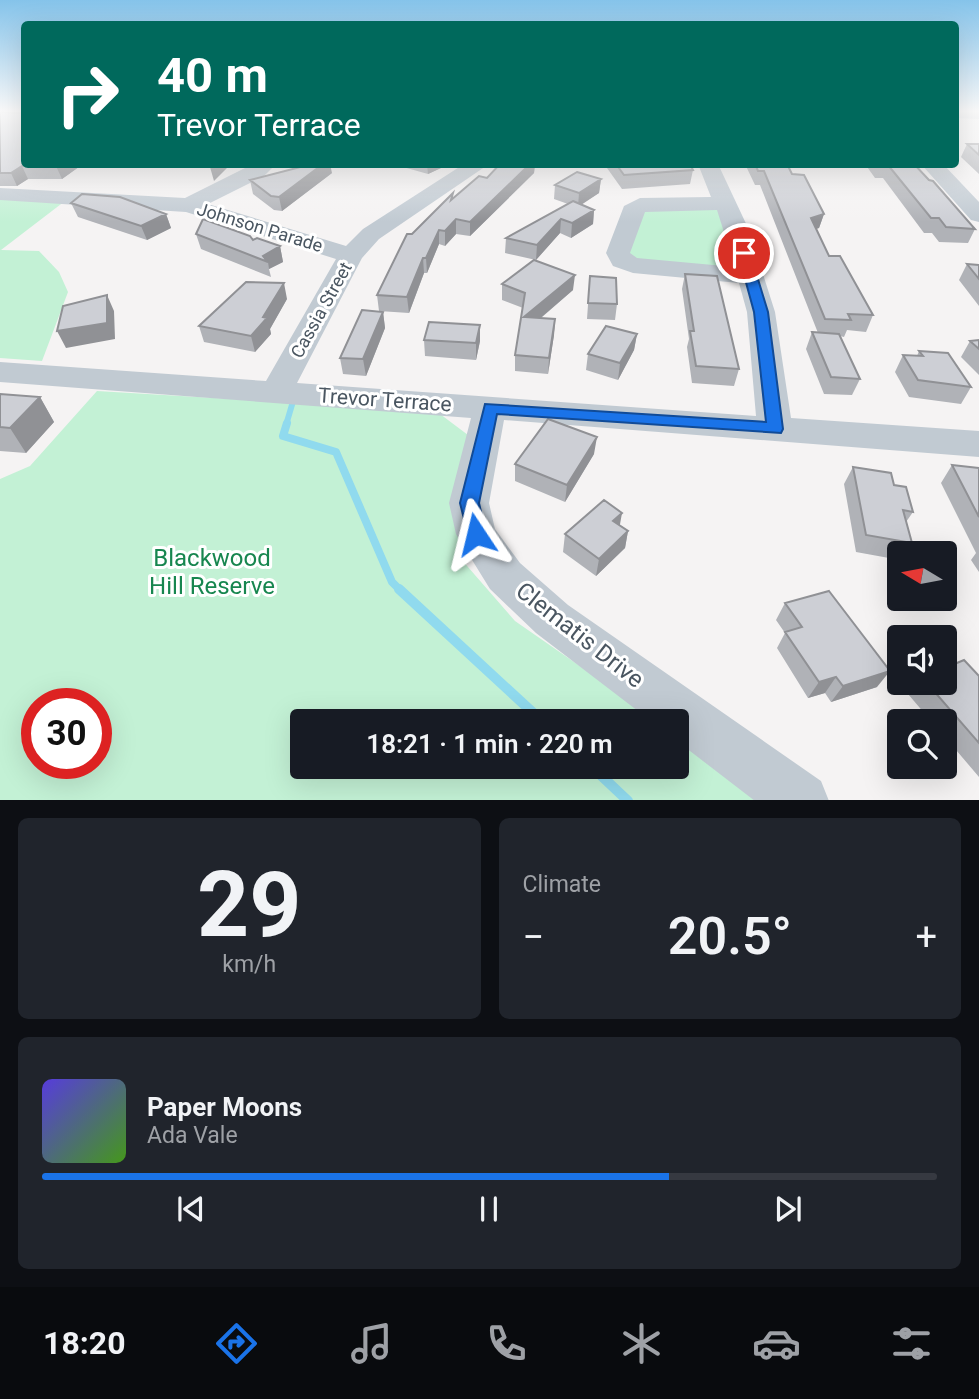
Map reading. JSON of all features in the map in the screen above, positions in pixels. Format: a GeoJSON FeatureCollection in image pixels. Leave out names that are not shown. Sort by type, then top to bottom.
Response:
{"type":"FeatureCollection","features":[{"type":"Feature","properties":{"kind":"street"},"geometry":{"type":"LineString","coordinates":[[188,205],[262,168]]}},
{"type":"Feature","properties":{"kind":"street","name":"Cassia Street"},"geometry":{"type":"LineString","coordinates":[[276,392],[351,255],[371,234],[473,168]]}},
{"type":"Feature","properties":{"kind":"street"},"geometry":{"type":"LineString","coordinates":[[710,168],[726,203],[761,312],[775,429]]}},
{"type":"Feature","properties":{"kind":"street"},"geometry":{"type":"LineString","coordinates":[[935,168],[979,215]]}},
{"type":"Feature","properties":{"kind":"street","name":"Johnson Parade"},"geometry":{"type":"LineString","coordinates":[[0,194],[188,205],[351,255]]}},
{"type":"Feature","properties":{"kind":"street"},"geometry":{"type":"LineString","coordinates":[[726,203],[639,205],[632,211],[618,253],[622,261],[633,265],[751,276]]}},
{"type":"Feature","properties":{"kind":"street","name":"Trevor Terrace"},"geometry":{"type":"LineString","coordinates":[[0,372],[979,444]]}},
{"type":"Feature","properties":{"kind":"street","name":"Clematis Drive"},"geometry":{"type":"LineString","coordinates":[[490,408],[469,503],[476,534],[505,576],[552,619],[801,800]]}},
{"type":"Feature","properties":{"kind":"green space"},"geometry":{"type":"Polygon","coordinates":[[[5,197],[65,201],[1,250],[39,251],[59,272],[68,292],[42,361],[0,358],[0,200],[5,197]]]}},
{"type":"Feature","properties":{"kind":"green space"},"geometry":{"type":"Polygon","coordinates":[[[722,206],[744,273],[637,262],[623,253],[644,207],[722,206]]]}},
{"type":"Feature","properties":{"kind":"green space","name":"Blackwood Hill Reserve"},"geometry":{"type":"Polygon","coordinates":[[[97,391],[436,411],[468,435],[455,506],[461,559],[515,621],[642,709],[290,709],[290,779],[689,779],[689,742],[772,800],[0,800],[0,479],[30,466],[97,391]]]}},
{"type":"Feature","properties":{"kind":"building"},"geometry":{"type":"Polygon","coordinates":[[[0,147],[21,147],[21,167],[11,173],[0,173],[0,147]]]}},
{"type":"Feature","properties":{"kind":"building"},"geometry":{"type":"Polygon","coordinates":[[[971,147],[979,147],[979,155],[971,147]]]}},
{"type":"Feature","properties":{"kind":"building"},"geometry":{"type":"Polygon","coordinates":[[[296,168],[318,168],[279,197],[271,196],[250,180],[296,168]]]}},
{"type":"Feature","properties":{"kind":"building"},"geometry":{"type":"Polygon","coordinates":[[[496,168],[526,168],[470,222],[456,219],[445,231],[439,230],[426,258],[423,258],[407,297],[377,295],[407,234],[412,234],[453,193],[451,200],[479,176],[487,178],[496,168]]]}},
{"type":"Feature","properties":{"kind":"building"},"geometry":{"type":"Polygon","coordinates":[[[619,168],[693,170],[624,175],[619,168]]]}},
{"type":"Feature","properties":{"kind":"building"},"geometry":{"type":"Polygon","coordinates":[[[757,168],[789,168],[792,174],[804,175],[824,214],[811,218],[829,256],[840,256],[873,315],[848,314],[851,320],[825,319],[764,171],[758,171],[757,168]]]}},
{"type":"Feature","properties":{"kind":"building"},"geometry":{"type":"Polygon","coordinates":[[[890,168],[918,168],[933,181],[975,229],[946,227],[939,218],[931,218],[890,168]]]}},
{"type":"Feature","properties":{"kind":"building"},"geometry":{"type":"Polygon","coordinates":[[[577,172],[601,179],[579,193],[555,185],[577,172]]]}},
{"type":"Feature","properties":{"kind":"building"},"geometry":{"type":"Polygon","coordinates":[[[82,194],[120,197],[166,214],[141,226],[71,203],[82,194]]]}},
{"type":"Feature","properties":{"kind":"building"},"geometry":{"type":"Polygon","coordinates":[[[573,201],[594,210],[572,223],[561,219],[537,245],[506,238],[573,201]]]}},
{"type":"Feature","properties":{"kind":"building"},"geometry":{"type":"Polygon","coordinates":[[[203,219],[250,236],[253,240],[257,238],[280,246],[263,256],[268,262],[196,234],[203,219]]]}},
{"type":"Feature","properties":{"kind":"building"},"geometry":{"type":"Polygon","coordinates":[[[534,260],[575,275],[524,317],[555,319],[549,358],[515,355],[525,293],[502,284],[534,260]]]}},
{"type":"Feature","properties":{"kind":"building"},"geometry":{"type":"Polygon","coordinates":[[[967,264],[979,265],[979,279],[967,264]]]}},
{"type":"Feature","properties":{"kind":"building"},"geometry":{"type":"Polygon","coordinates":[[[685,274],[717,276],[739,369],[696,366],[690,331],[694,331],[685,274]]]}},
{"type":"Feature","properties":{"kind":"building"},"geometry":{"type":"Polygon","coordinates":[[[590,276],[616,278],[617,304],[588,303],[590,276]]]}},
{"type":"Feature","properties":{"kind":"building"},"geometry":{"type":"Polygon","coordinates":[[[246,282],[284,283],[263,317],[267,318],[251,336],[199,326],[246,282]]]}},
{"type":"Feature","properties":{"kind":"building"},"geometry":{"type":"Polygon","coordinates":[[[107,295],[107,323],[57,331],[63,306],[107,295]]]}},
{"type":"Feature","properties":{"kind":"building"},"geometry":{"type":"Polygon","coordinates":[[[362,310],[383,312],[363,359],[340,358],[362,310]]]}},
{"type":"Feature","properties":{"kind":"building"},"geometry":{"type":"Polygon","coordinates":[[[429,322],[480,325],[476,343],[424,340],[429,322]]]}},
{"type":"Feature","properties":{"kind":"building"},"geometry":{"type":"Polygon","coordinates":[[[606,326],[637,334],[620,363],[588,354],[606,326]]]}},
{"type":"Feature","properties":{"kind":"building"},"geometry":{"type":"Polygon","coordinates":[[[812,332],[839,334],[860,379],[831,377],[812,332]]]}},
{"type":"Feature","properties":{"kind":"building"},"geometry":{"type":"Polygon","coordinates":[[[979,340],[979,349],[970,341],[979,340]]]}},
{"type":"Feature","properties":{"kind":"building"},"geometry":{"type":"Polygon","coordinates":[[[919,351],[948,353],[971,387],[918,380],[903,355],[923,356],[919,351]]]}},
{"type":"Feature","properties":{"kind":"building"},"geometry":{"type":"Polygon","coordinates":[[[0,394],[40,397],[10,428],[0,427],[0,394]]]}},
{"type":"Feature","properties":{"kind":"building"},"geometry":{"type":"Polygon","coordinates":[[[548,419],[597,437],[567,485],[515,464],[548,419]]]}},
{"type":"Feature","properties":{"kind":"building"},"geometry":{"type":"Polygon","coordinates":[[[952,465],[979,468],[979,517],[952,465]]]}},
{"type":"Feature","properties":{"kind":"building"},"geometry":{"type":"Polygon","coordinates":[[[853,467],[891,473],[894,485],[906,487],[913,512],[903,510],[911,541],[866,535],[853,467]]]}},
{"type":"Feature","properties":{"kind":"building"},"geometry":{"type":"Polygon","coordinates":[[[604,500],[622,513],[613,521],[628,531],[599,559],[565,534],[604,500]]]}},
{"type":"Feature","properties":{"kind":"building"},"geometry":{"type":"Polygon","coordinates":[[[829,591],[887,667],[887,672],[843,686],[836,677],[819,682],[785,632],[802,627],[785,603],[829,591]]]}},
{"type":"Feature","properties":{"kind":"building"},"geometry":{"type":"Polygon","coordinates":[[[964,660],[979,676],[979,743],[957,718],[957,709],[949,709],[937,695],[957,695],[957,663],[964,660]]]}},
{"type":"Feature","properties":{"kind":"waterway"},"geometry":{"type":"LineString","coordinates":[[286,425],[294,398]]}},
{"type":"Feature","properties":{"kind":"waterway"},"geometry":{"type":"LineString","coordinates":[[287,423],[283,436],[336,452],[392,582],[399,589]]}},
{"type":"Feature","properties":{"kind":"waterway"},"geometry":{"type":"LineString","coordinates":[[399,589],[529,709]]}},
{"type":"Feature","properties":{"kind":"waterway"},"geometry":{"type":"LineString","coordinates":[[605,779],[627,800]]}},
{"type":"Feature","properties":{"kind":"route"},"geometry":{"type":"LineString","coordinates":[[476,534],[469,503],[490,408],[775,429],[761,312],[744,253]]}}]}
